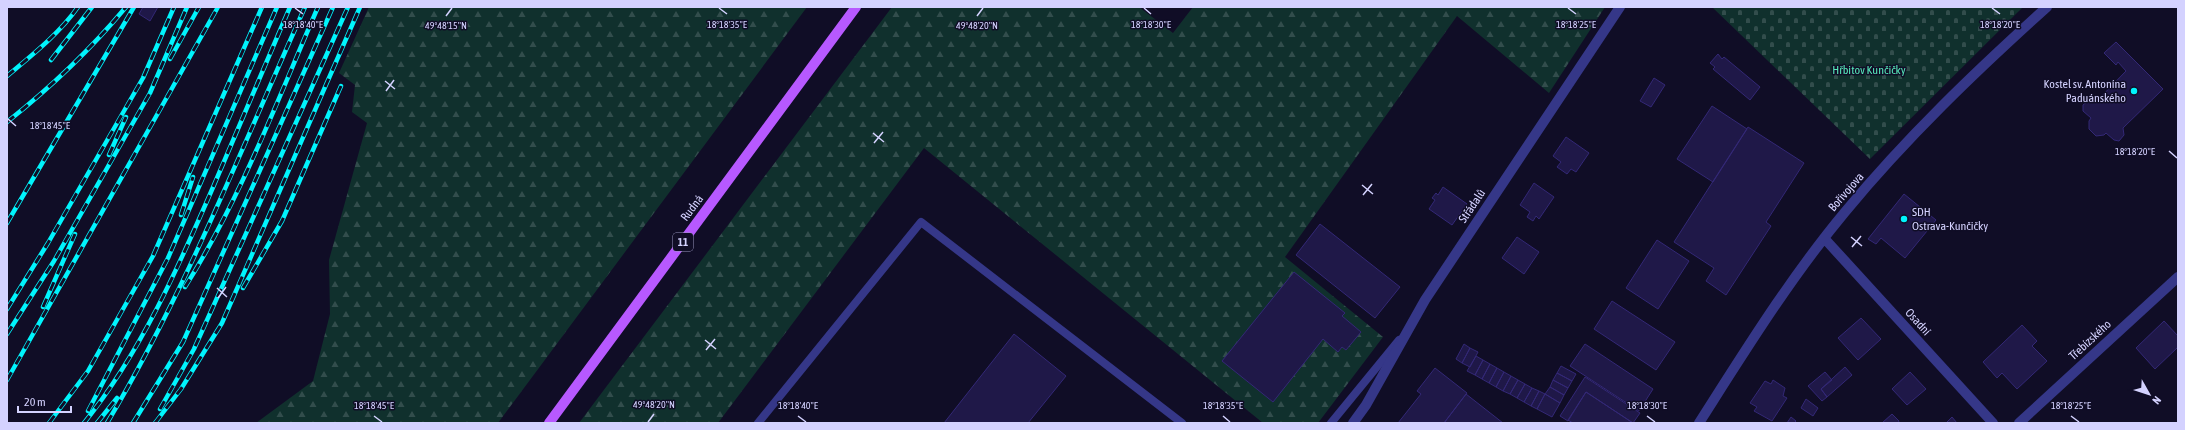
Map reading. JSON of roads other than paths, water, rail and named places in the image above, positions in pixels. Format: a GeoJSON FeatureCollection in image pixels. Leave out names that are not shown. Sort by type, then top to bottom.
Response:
{"type":"FeatureCollection","features":[{"type":"Feature","properties":{"kind":"main road","name":"Rudná"},"geometry":{"type":"LineString","coordinates":[[549,423],[856,7]]}},
{"type":"Feature","properties":{"kind":"street","name":"Střádalů"},"geometry":{"type":"LineString","coordinates":[[1353,423],[1366,405],[1425,300],[1620,7]]}},
{"type":"Feature","properties":{"kind":"street","name":"Bořivojova"},"geometry":{"type":"LineString","coordinates":[[1699,423],[1766,319],[1824,238],[1863,191],[1912,138],[2002,48],[2047,7]]}},
{"type":"Feature","properties":{"kind":"street","name":"Osadní"},"geometry":{"type":"LineString","coordinates":[[1824,238],[1993,423]]}},
{"type":"Feature","properties":{"kind":"street","name":"Třebízského"},"geometry":{"type":"LineString","coordinates":[[2020,423],[2178,277]]}},
{"type":"Feature","properties":{"kind":"lane"},"geometry":{"type":"LineString","coordinates":[[758,423],[921,222],[1182,423]]}},
{"type":"Feature","properties":{"kind":"lane"},"geometry":{"type":"LineString","coordinates":[[1331,423],[1410,327]]}},
{"type":"Feature","properties":{"kind":"railway"},"geometry":{"type":"LineString","coordinates":[[7,76],[54,35],[78,7]]}},
{"type":"Feature","properties":{"kind":"railway"},"geometry":{"type":"LineString","coordinates":[[51,60],[92,7]]}},
{"type":"Feature","properties":{"kind":"railway"},"geometry":{"type":"LineString","coordinates":[[7,122],[70,68],[126,7]]}},
{"type":"Feature","properties":{"kind":"railway"},"geometry":{"type":"LineString","coordinates":[[7,223],[134,7]]}},
{"type":"Feature","properties":{"kind":"railway"},"geometry":{"type":"LineString","coordinates":[[7,309],[48,243],[143,78],[174,7]]}},
{"type":"Feature","properties":{"kind":"railway"},"geometry":{"type":"LineString","coordinates":[[7,334],[54,261],[150,93],[187,7]]}},
{"type":"Feature","properties":{"kind":"railway"},"geometry":{"type":"LineString","coordinates":[[170,59],[199,7]]}},
{"type":"Feature","properties":{"kind":"railway"},"geometry":{"type":"LineString","coordinates":[[7,380],[218,7]]}},
{"type":"Feature","properties":{"kind":"railway"},"geometry":{"type":"LineString","coordinates":[[49,423],[88,371],[153,256],[262,7]]}},
{"type":"Feature","properties":{"kind":"railway"},"geometry":{"type":"LineString","coordinates":[[88,411],[168,258],[277,7]]}},
{"type":"Feature","properties":{"kind":"railway"},"geometry":{"type":"LineString","coordinates":[[84,423],[123,368],[141,338],[172,278],[214,185],[290,7]]}},
{"type":"Feature","properties":{"kind":"railway"},"geometry":{"type":"LineString","coordinates":[[107,423],[136,373],[188,270],[305,7]]}},
{"type":"Feature","properties":{"kind":"railway"},"geometry":{"type":"LineString","coordinates":[[185,287],[223,220],[257,150],[318,7]]}},
{"type":"Feature","properties":{"kind":"railway"},"geometry":{"type":"LineString","coordinates":[[133,423],[183,342],[333,7]]}},
{"type":"Feature","properties":{"kind":"railway"},"geometry":{"type":"LineString","coordinates":[[160,409],[194,349],[348,7]]}},
{"type":"Feature","properties":{"kind":"railway"},"geometry":{"type":"LineString","coordinates":[[155,423],[181,389],[222,323],[360,7]]}},
{"type":"Feature","properties":{"kind":"railway"},"geometry":{"type":"LineString","coordinates":[[243,288],[282,221],[341,86]]}},
{"type":"Feature","properties":{"kind":"railway"},"geometry":{"type":"LineString","coordinates":[[109,155],[126,117]]}},
{"type":"Feature","properties":{"kind":"railway"},"geometry":{"type":"LineString","coordinates":[[181,215],[193,177]]}},
{"type":"Feature","properties":{"kind":"railway"},"geometry":{"type":"LineString","coordinates":[[43,307],[75,234]]}},
{"type":"Feature","properties":{"kind":"railway"},"geometry":{"type":"LineString","coordinates":[[97,423],[117,398]]}},
{"type":"Feature","properties":{"kind":"place","name":"Kostel sv. Antonína Paduánského"},"geometry":{"type":"Point","coordinates":[2134,91]}},
{"type":"Feature","properties":{"kind":"place","name":"SDH Ostrava-Kunčičky"},"geometry":{"type":"Point","coordinates":[1904,219]}},
{"type":"Feature","properties":{"kind":"park label","name":"Hřbitov Kunčičky"},"geometry":{"type":"Point","coordinates":[1869,70]}}]}
